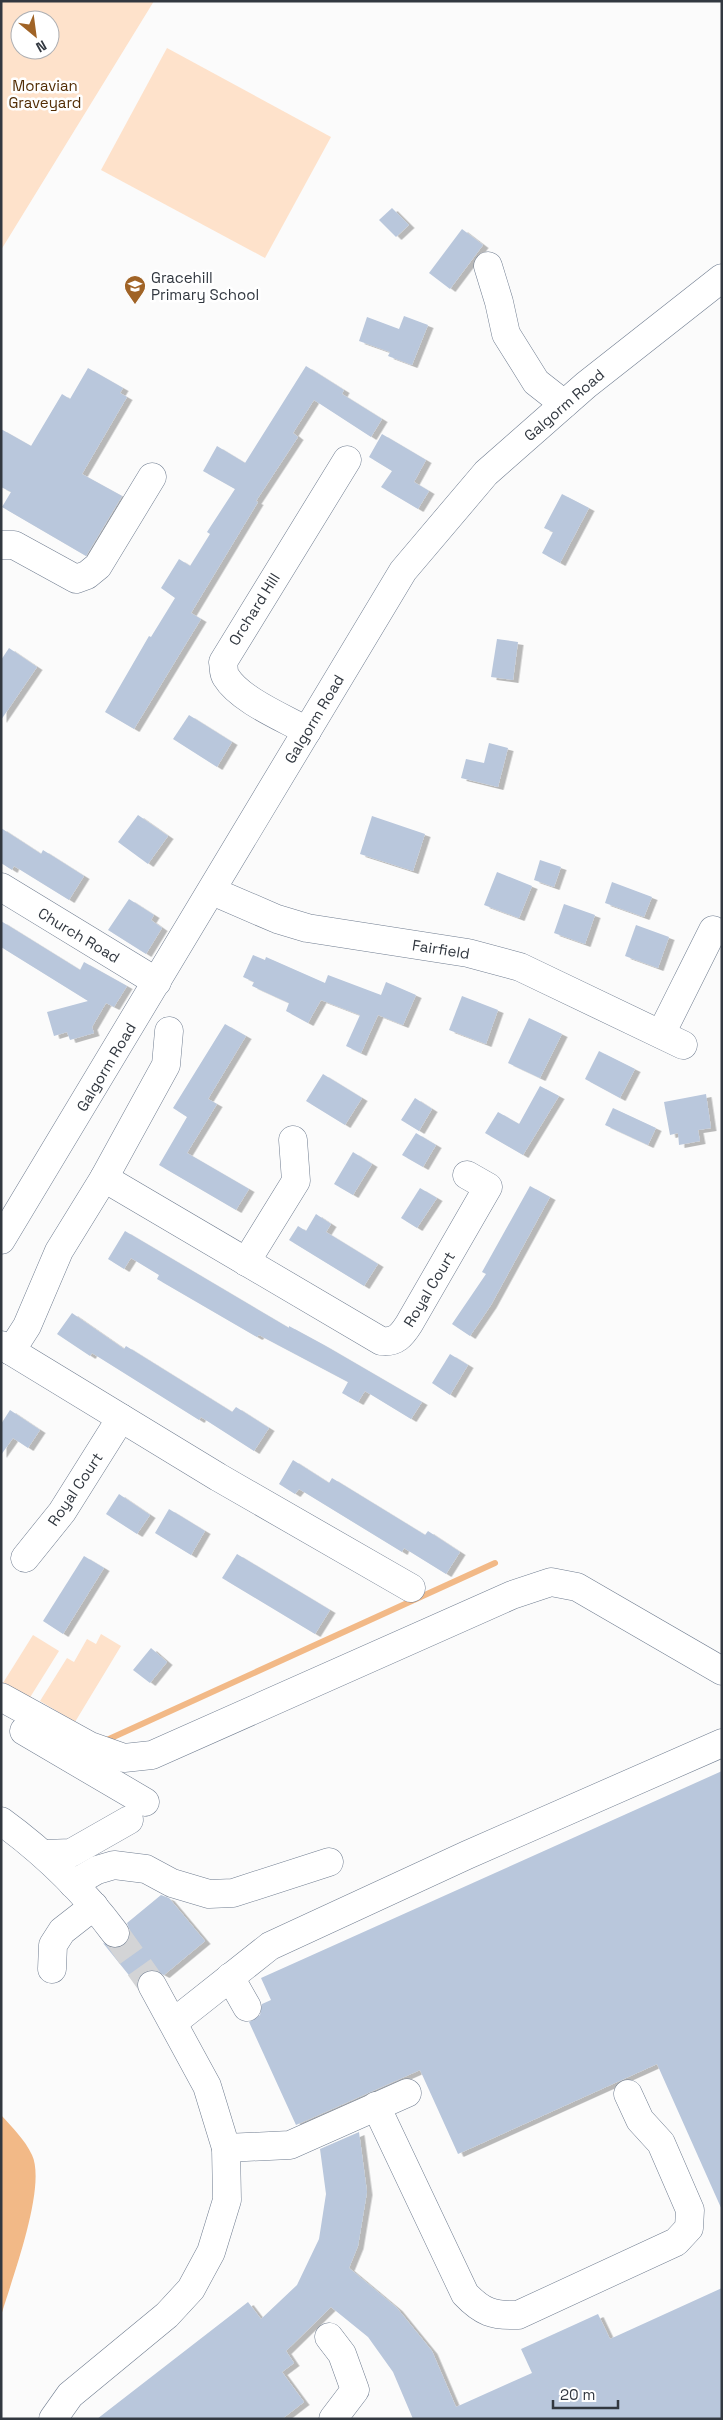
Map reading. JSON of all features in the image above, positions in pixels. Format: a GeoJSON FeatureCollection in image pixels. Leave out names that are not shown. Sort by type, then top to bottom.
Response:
{"type":"FeatureCollection","features":[{"type":"Feature","properties":{"kind":"street"},"geometry":{"type":"LineString","coordinates":[[488,266],[506,334],[536,382],[564,404]]}},
{"type":"Feature","properties":{"kind":"street","name":"Galgorm Road"},"geometry":{"type":"LineString","coordinates":[[4,1227],[157,982],[403,571],[486,473],[564,404],[722,278]]}},
{"type":"Feature","properties":{"kind":"street","name":"Orchard Hill"},"geometry":{"type":"LineString","coordinates":[[307,731],[237,690],[224,675],[223,662],[347,460]]}},
{"type":"Feature","properties":{"kind":"street"},"geometry":{"type":"LineString","coordinates":[[1,545],[14,545],[76,579],[87,576],[98,566],[152,477]]}},
{"type":"Feature","properties":{"kind":"street","name":"Church Road"},"geometry":{"type":"LineString","coordinates":[[1,888],[157,982]]}},
{"type":"Feature","properties":{"kind":"street","name":"Fairfield"},"geometry":{"type":"LineString","coordinates":[[212,891],[277,918],[307,928],[468,953],[520,967],[672,1039],[712,930]]}},
{"type":"Feature","properties":{"kind":"street"},"geometry":{"type":"LineString","coordinates":[[169,1031],[166,1065],[104,1178],[58,1252],[27,1326],[6,1348],[218,1477],[411,1588]]}},
{"type":"Feature","properties":{"kind":"street"},"geometry":{"type":"LineString","coordinates":[[246,1262],[296,1181],[293,1140]]}},
{"type":"Feature","properties":{"kind":"street","name":"Royal Court"},"geometry":{"type":"LineString","coordinates":[[104,1178],[382,1341],[391,1342],[401,1335],[409,1324],[488,1187],[467,1175]]}},
{"type":"Feature","properties":{"kind":"street","name":"Royal Court"},"geometry":{"type":"LineString","coordinates":[[25,1558],[62,1512],[121,1418]]}},
{"type":"Feature","properties":{"kind":"street"},"geometry":{"type":"LineString","coordinates":[[1,1697],[90,1746],[124,1758],[152,1755],[512,1595],[551,1582],[576,1587],[722,1671]]}},
{"type":"Feature","properties":{"kind":"street"},"geometry":{"type":"LineString","coordinates":[[1,1718],[138,1819],[79,1865],[71,1882],[62,1931],[54,1945],[52,1969]]}},
{"type":"Feature","properties":{"kind":"street"},"geometry":{"type":"LineString","coordinates":[[174,2022],[270,1946],[476,1851],[722,1743]]}},
{"type":"Feature","properties":{"kind":"street"},"geometry":{"type":"LineString","coordinates":[[4,1829],[71,1882],[115,1933]]}},
{"type":"Feature","properties":{"kind":"street"},"geometry":{"type":"LineString","coordinates":[[71,1882],[108,1882],[148,1877],[209,1894],[232,1893],[329,1862]]}},
{"type":"Feature","properties":{"kind":"street"},"geometry":{"type":"LineString","coordinates":[[230,1977],[247,2007]]}},
{"type":"Feature","properties":{"kind":"street"},"geometry":{"type":"LineString","coordinates":[[53,2419],[70,2395],[167,2315],[191,2289],[211,2252],[227,2200],[226,2148],[208,2086],[152,1985]]}},
{"type":"Feature","properties":{"kind":"street"},"geometry":{"type":"LineString","coordinates":[[226,2148],[290,2145],[407,2093]]}},
{"type":"Feature","properties":{"kind":"street"},"geometry":{"type":"LineString","coordinates":[[376,2106],[465,2294],[478,2308],[498,2316],[518,2316],[676,2242],[689,2228],[690,2210],[661,2144],[640,2120],[628,2094]]}},
{"type":"Feature","properties":{"kind":"street"},"geometry":{"type":"LineString","coordinates":[[329,2336],[342,2354],[355,2390],[333,2419]]}},
{"type":"Feature","properties":{"kind":"green space","name":"Moravian Graveyard"},"geometry":{"type":"Polygon","coordinates":[[[1,1],[154,1],[1,250],[1,1]]]}},
{"type":"Feature","properties":{"kind":"green space"},"geometry":{"type":"Polygon","coordinates":[[[167,48],[331,137],[265,258],[101,170],[167,48]]]}},
{"type":"Feature","properties":{"kind":"green space"},"geometry":{"type":"Polygon","coordinates":[[[101,1634],[121,1646],[75,1722],[40,1701],[67,1658],[74,1662],[87,1639],[96,1644],[101,1634]]]}},
{"type":"Feature","properties":{"kind":"green space"},"geometry":{"type":"Polygon","coordinates":[[[33,1635],[59,1651],[29,1699],[3,1683],[33,1635]]]}},
{"type":"Feature","properties":{"kind":"shaded area"},"geometry":{"type":"Polygon","coordinates":[[[1,2115],[26,2144],[32,2155],[35,2170],[35,2189],[26,2234],[1,2316],[1,2115]]]}},
{"type":"Feature","properties":{"kind":"building"},"geometry":{"type":"Polygon","coordinates":[[[392,208],[409,225],[396,237],[379,220],[392,208]]]}},
{"type":"Feature","properties":{"kind":"building"},"geometry":{"type":"Polygon","coordinates":[[[462,229],[483,245],[450,289],[429,273],[462,229]]]}},
{"type":"Feature","properties":{"kind":"building"},"geometry":{"type":"Polygon","coordinates":[[[404,316],[428,325],[412,365],[388,356],[390,352],[359,341],[367,317],[399,329],[404,316]]]}},
{"type":"Feature","properties":{"kind":"building"},"geometry":{"type":"Polygon","coordinates":[[[306,366],[344,390],[342,394],[382,419],[371,437],[314,400],[293,433],[298,437],[256,501],[258,502],[191,613],[201,619],[134,729],[105,712],[149,636],[151,637],[175,598],[161,588],[179,559],[190,566],[210,534],[207,532],[235,489],[203,471],[217,446],[245,463],[306,366]]]}},
{"type":"Feature","properties":{"kind":"building"},"geometry":{"type":"Polygon","coordinates":[[[88,368],[123,388],[120,393],[127,397],[82,474],[122,496],[86,556],[2,507],[11,492],[1,487],[1,429],[31,446],[62,394],[70,399],[88,368]]]}},
{"type":"Feature","properties":{"kind":"building"},"geometry":{"type":"Polygon","coordinates":[[[382,434],[426,460],[414,482],[429,491],[418,509],[381,487],[392,471],[369,457],[382,434]]]}},
{"type":"Feature","properties":{"kind":"building"},"geometry":{"type":"Polygon","coordinates":[[[562,494],[589,508],[560,563],[542,553],[553,532],[544,528],[562,494]]]}},
{"type":"Feature","properties":{"kind":"building"},"geometry":{"type":"Polygon","coordinates":[[[497,639],[518,642],[513,680],[491,677],[497,639]]]}},
{"type":"Feature","properties":{"kind":"building"},"geometry":{"type":"Polygon","coordinates":[[[9,648],[37,667],[1,720],[1,660],[9,648]]]}},
{"type":"Feature","properties":{"kind":"building"},"geometry":{"type":"Polygon","coordinates":[[[189,715],[232,742],[217,767],[173,739],[189,715]]]}},
{"type":"Feature","properties":{"kind":"building"},"geometry":{"type":"Polygon","coordinates":[[[489,743],[508,748],[498,787],[461,778],[466,759],[484,763],[489,743]]]}},
{"type":"Feature","properties":{"kind":"building"},"geometry":{"type":"Polygon","coordinates":[[[138,815],[168,836],[148,864],[118,842],[138,815]]]}},
{"type":"Feature","properties":{"kind":"building"},"geometry":{"type":"Polygon","coordinates":[[[372,816],[425,834],[413,871],[360,854],[372,816]]]}},
{"type":"Feature","properties":{"kind":"building"},"geometry":{"type":"Polygon","coordinates":[[[1,828],[41,854],[43,850],[84,876],[69,900],[14,866],[12,870],[1,863],[1,828]]]}},
{"type":"Feature","properties":{"kind":"building"},"geometry":{"type":"Polygon","coordinates":[[[540,860],[561,867],[554,887],[534,880],[540,860]]]}},
{"type":"Feature","properties":{"kind":"building"},"geometry":{"type":"Polygon","coordinates":[[[497,872],[532,886],[519,918],[484,905],[497,872]]]}},
{"type":"Feature","properties":{"kind":"building"},"geometry":{"type":"Polygon","coordinates":[[[612,882],[652,897],[644,917],[605,903],[612,882]]]}},
{"type":"Feature","properties":{"kind":"building"},"geometry":{"type":"Polygon","coordinates":[[[129,899],[154,915],[151,920],[162,928],[146,954],[108,930],[129,899]]]}},
{"type":"Feature","properties":{"kind":"building"},"geometry":{"type":"Polygon","coordinates":[[[564,904],[595,915],[585,944],[554,933],[564,904]]]}},
{"type":"Feature","properties":{"kind":"building"},"geometry":{"type":"Polygon","coordinates":[[[1,921],[80,970],[84,962],[127,986],[114,1007],[106,1003],[92,1027],[94,1033],[70,1040],[67,1032],[54,1036],[47,1012],[88,1001],[1,947],[1,921]]]}},
{"type":"Feature","properties":{"kind":"building"},"geometry":{"type":"Polygon","coordinates":[[[636,925],[669,937],[658,968],[625,956],[636,925]]]}},
{"type":"Feature","properties":{"kind":"building"},"geometry":{"type":"Polygon","coordinates":[[[253,955],[265,960],[266,957],[325,983],[328,975],[381,995],[386,982],[416,995],[403,1025],[378,1015],[361,1053],[346,1046],[360,1015],[321,1000],[308,1023],[286,1011],[289,1003],[252,986],[254,982],[243,977],[253,955]]]}},
{"type":"Feature","properties":{"kind":"building"},"geometry":{"type":"Polygon","coordinates":[[[462,996],[498,1010],[486,1044],[449,1030],[462,996]]]}},
{"type":"Feature","properties":{"kind":"building"},"geometry":{"type":"Polygon","coordinates":[[[529,1018],[562,1034],[540,1078],[508,1063],[529,1018]]]}},
{"type":"Feature","properties":{"kind":"building"},"geometry":{"type":"Polygon","coordinates":[[[225,1024],[246,1036],[208,1099],[217,1104],[187,1153],[249,1189],[236,1210],[159,1165],[187,1117],[173,1108],[225,1024]]]}},
{"type":"Feature","properties":{"kind":"building"},"geometry":{"type":"Polygon","coordinates":[[[599,1051],[635,1069],[620,1098],[585,1079],[599,1051]]]}},
{"type":"Feature","properties":{"kind":"building"},"geometry":{"type":"Polygon","coordinates":[[[323,1074],[362,1098],[345,1125],[306,1101],[323,1074]]]}},
{"type":"Feature","properties":{"kind":"building"},"geometry":{"type":"Polygon","coordinates":[[[540,1086],[559,1096],[523,1155],[485,1133],[498,1112],[519,1124],[540,1086]]]}},
{"type":"Feature","properties":{"kind":"building"},"geometry":{"type":"Polygon","coordinates":[[[706,1094],[711,1128],[698,1130],[700,1141],[679,1145],[678,1133],[670,1135],[664,1102],[706,1094]]]}},
{"type":"Feature","properties":{"kind":"building"},"geometry":{"type":"Polygon","coordinates":[[[415,1098],[432,1109],[419,1131],[401,1120],[415,1098]]]}},
{"type":"Feature","properties":{"kind":"building"},"geometry":{"type":"Polygon","coordinates":[[[613,1108],[656,1128],[648,1145],[605,1125],[613,1108]]]}},
{"type":"Feature","properties":{"kind":"building"},"geometry":{"type":"Polygon","coordinates":[[[416,1133],[436,1145],[423,1167],[402,1155],[416,1133]]]}},
{"type":"Feature","properties":{"kind":"building"},"geometry":{"type":"Polygon","coordinates":[[[353,1152],[372,1164],[353,1195],[334,1184],[353,1152]]]}},
{"type":"Feature","properties":{"kind":"building"},"geometry":{"type":"Polygon","coordinates":[[[530,1186],[550,1197],[491,1305],[470,1336],[452,1324],[486,1274],[482,1272],[530,1186]]]}},
{"type":"Feature","properties":{"kind":"building"},"geometry":{"type":"Polygon","coordinates":[[[420,1188],[437,1198],[417,1228],[401,1218],[420,1188]]]}},
{"type":"Feature","properties":{"kind":"building"},"geometry":{"type":"Polygon","coordinates":[[[316,1214],[331,1224],[326,1232],[378,1264],[364,1286],[289,1240],[298,1226],[306,1231],[316,1214]]]}},
{"type":"Feature","properties":{"kind":"building"},"geometry":{"type":"Polygon","coordinates":[[[125,1231],[289,1328],[289,1326],[324,1345],[422,1402],[411,1419],[365,1391],[358,1402],[342,1393],[348,1382],[259,1335],[257,1337],[157,1279],[159,1275],[131,1258],[124,1269],[108,1259],[125,1231]]]}},
{"type":"Feature","properties":{"kind":"building"},"geometry":{"type":"Polygon","coordinates":[[[72,1313],[124,1349],[126,1346],[232,1412],[236,1407],[269,1428],[254,1451],[201,1417],[199,1420],[92,1353],[90,1356],[57,1334],[72,1313]]]}},
{"type":"Feature","properties":{"kind":"building"},"geometry":{"type":"Polygon","coordinates":[[[450,1354],[468,1365],[450,1395],[432,1383],[450,1354]]]}},
{"type":"Feature","properties":{"kind":"building"},"geometry":{"type":"Polygon","coordinates":[[[10,1410],[40,1430],[28,1448],[13,1438],[1,1455],[1,1424],[10,1410]]]}},
{"type":"Feature","properties":{"kind":"building"},"geometry":{"type":"Polygon","coordinates":[[[293,1460],[329,1483],[332,1478],[425,1535],[428,1531],[460,1552],[446,1574],[404,1548],[402,1552],[299,1489],[295,1494],[279,1484],[293,1460]]]}},
{"type":"Feature","properties":{"kind":"building"},"geometry":{"type":"Polygon","coordinates":[[[119,1494],[150,1515],[137,1534],[106,1514],[119,1494]]]}},
{"type":"Feature","properties":{"kind":"building"},"geometry":{"type":"Polygon","coordinates":[[[169,1509],[205,1531],[191,1555],[155,1533],[169,1509]]]}},
{"type":"Feature","properties":{"kind":"building"},"geometry":{"type":"Polygon","coordinates":[[[237,1554],[330,1610],[315,1634],[222,1578],[237,1554]]]}},
{"type":"Feature","properties":{"kind":"building"},"geometry":{"type":"Polygon","coordinates":[[[84,1556],[104,1568],[63,1634],[43,1621],[84,1556]]]}},
{"type":"Feature","properties":{"kind":"building"},"geometry":{"type":"Polygon","coordinates":[[[151,1648],[167,1662],[150,1683],[133,1670],[151,1648]]]}},
{"type":"Feature","properties":{"kind":"building"},"geometry":{"type":"Polygon","coordinates":[[[722,1771],[722,2210],[657,2064],[458,2154],[420,2070],[296,2125],[249,2022],[260,2015],[262,2004],[271,2000],[261,1978],[722,1771]]]}},
{"type":"Feature","properties":{"kind":"building"},"geometry":{"type":"Polygon","coordinates":[[[161,1895],[169,1898],[205,1941],[164,1975],[153,1969],[145,1971],[139,1976],[136,1984],[103,1943],[117,1948],[125,1945],[129,1939],[130,1931],[127,1923],[161,1895]]]}},
{"type":"Feature","properties":{"kind":"building"},"geometry":{"type":"Polygon","coordinates":[[[359,2132],[367,2192],[358,2246],[349,2268],[397,2308],[432,2351],[456,2407],[532,2373],[521,2349],[598,2314],[610,2339],[722,2288],[722,2419],[413,2419],[393,2372],[368,2337],[331,2307],[286,2351],[294,2363],[282,2372],[304,2402],[282,2419],[97,2419],[248,2302],[261,2319],[297,2285],[319,2239],[326,2194],[320,2149],[359,2132]]]}},
{"type":"Feature","properties":{"kind":"waterway"},"geometry":{"type":"LineString","coordinates":[[109,1739],[495,1563]]}},
{"type":"Feature","properties":{"kind":"tunnel"},"geometry":{"type":"LineString","coordinates":[[115,1933],[152,1985]]}},
{"type":"Feature","properties":{"kind":"place","name":"Gracehill Primary School"},"geometry":{"type":"Point","coordinates":[135,305]}}]}
